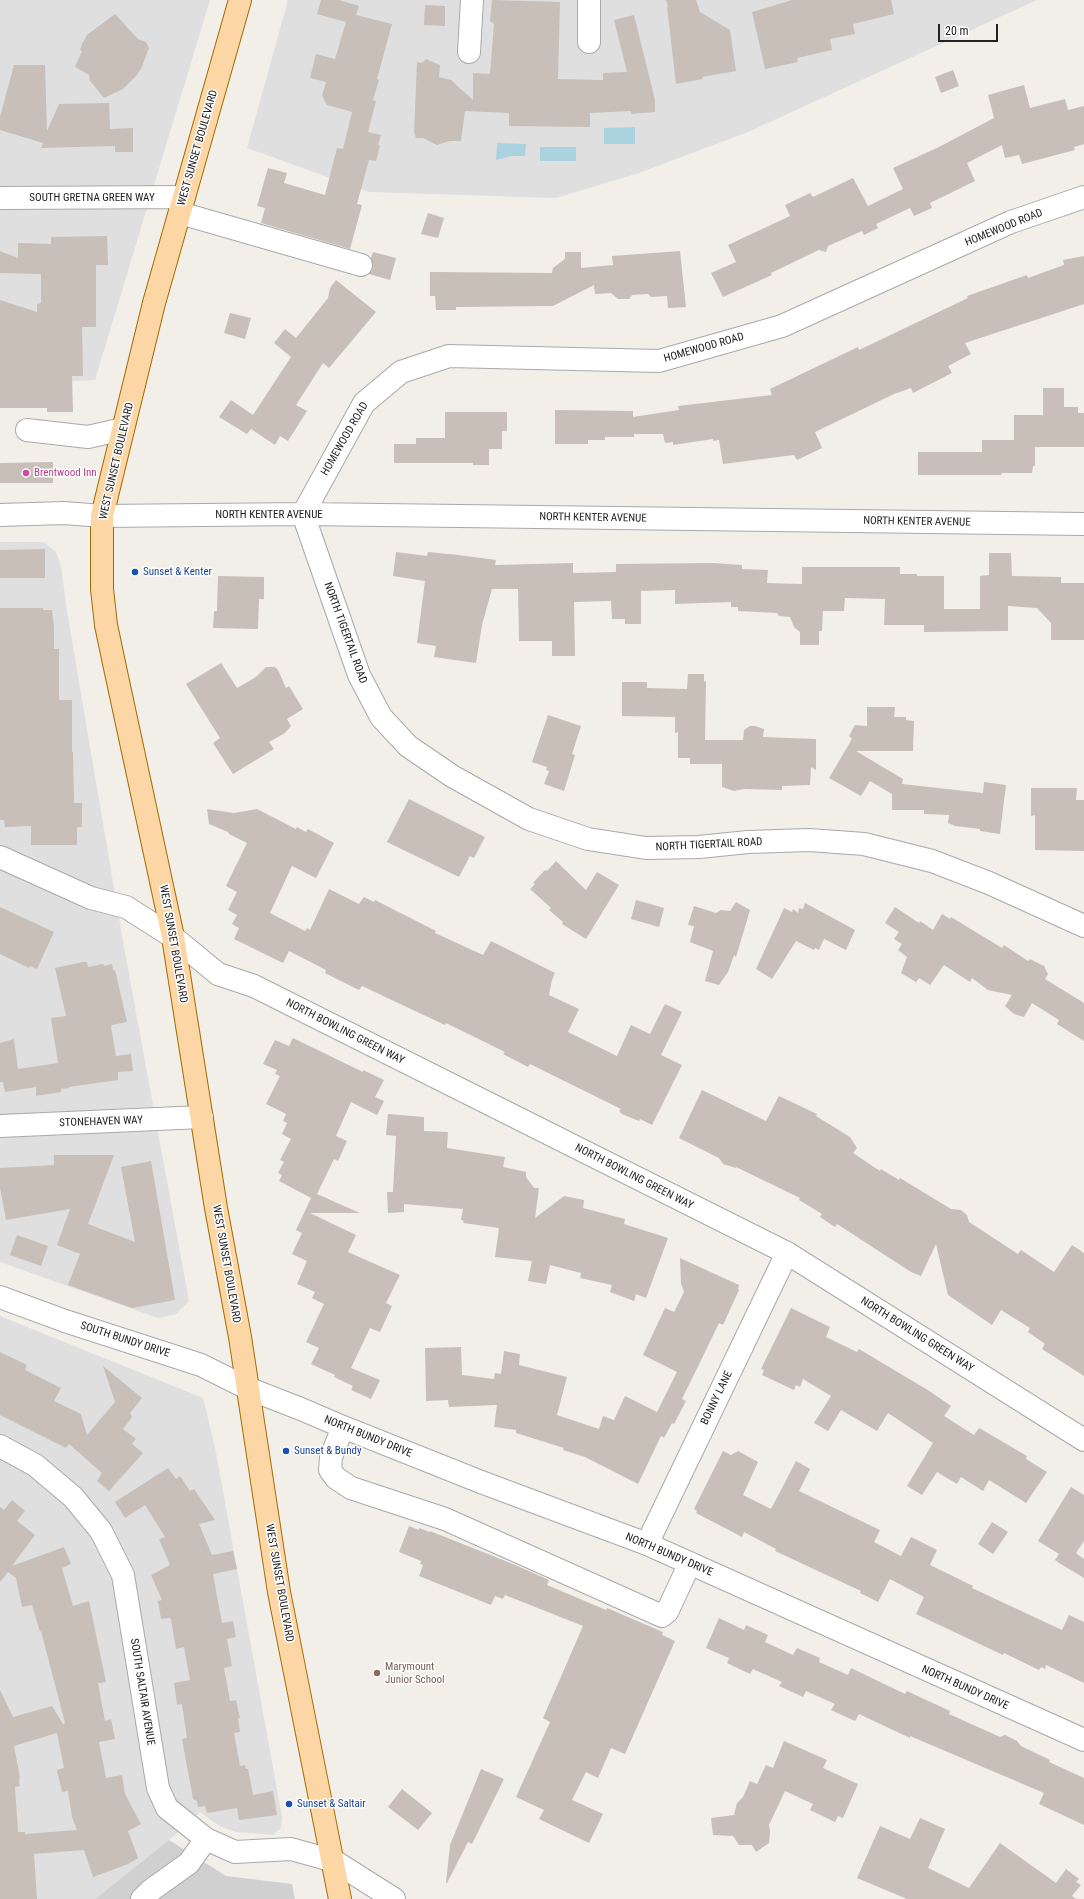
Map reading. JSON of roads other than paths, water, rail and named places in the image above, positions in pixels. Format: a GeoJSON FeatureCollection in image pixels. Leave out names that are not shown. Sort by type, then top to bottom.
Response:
{"type":"FeatureCollection","features":[{"type":"Feature","properties":{"kind":"main road","name":"WEST SUNSET BOULEVARD"},"geometry":{"type":"LineString","coordinates":[[240,0],[153,310],[102,516],[102,589],[106,625],[173,937],[282,1607],[334,1861],[340,1899]]}},
{"type":"Feature","properties":{"kind":"street"},"geometry":{"type":"LineString","coordinates":[[468,52],[472,0]]}},
{"type":"Feature","properties":{"kind":"street"},"geometry":{"type":"LineString","coordinates":[[589,0],[589,42]]}},
{"type":"Feature","properties":{"kind":"street","name":"HOMEWOOD ROAD"},"geometry":{"type":"LineString","coordinates":[[303,514],[364,403],[401,372],[449,356],[659,361],[782,326],[1011,222],[1084,197]]}},
{"type":"Feature","properties":{"kind":"street","name":"SOUTH GRETNA GREEN WAY"},"geometry":{"type":"LineString","coordinates":[[0,198],[182,205],[361,265]]}},
{"type":"Feature","properties":{"kind":"street"},"geometry":{"type":"LineString","coordinates":[[27,430],[88,437],[123,429]]}},
{"type":"Feature","properties":{"kind":"street","name":"NORTH KENTER AVENUE"},"geometry":{"type":"LineString","coordinates":[[0,515],[64,513],[102,516],[303,514],[1084,524]]}},
{"type":"Feature","properties":{"kind":"street","name":"NORTH TIGERTAIL ROAD"},"geometry":{"type":"LineString","coordinates":[[303,514],[359,675],[381,717],[408,746],[452,776],[529,819],[588,839],[646,848],[699,847],[748,842],[809,840],[864,844],[932,861],[989,883],[1084,926]]}},
{"type":"Feature","properties":{"kind":"street","name":"NORTH BOWLING GREEN WAY"},"geometry":{"type":"LineString","coordinates":[[0,857],[91,898],[126,907],[173,937],[218,974],[254,986],[787,1253],[1084,1440]]}},
{"type":"Feature","properties":{"kind":"street","name":"STONEHAVEN WAY"},"geometry":{"type":"LineString","coordinates":[[0,1126],[202,1117]]}},
{"type":"Feature","properties":{"kind":"street","name":"BONNY LANE"},"geometry":{"type":"LineString","coordinates":[[646,1544],[787,1253]]}},
{"type":"Feature","properties":{"kind":"street","name":"SOUTH BUNDY DRIVE"},"geometry":{"type":"LineString","coordinates":[[0,1297],[65,1321],[201,1365],[247,1388]]}},
{"type":"Feature","properties":{"kind":"street","name":"NORTH BUNDY DRIVE"},"geometry":{"type":"LineString","coordinates":[[247,1388],[481,1482],[646,1544],[1084,1740]]}},
{"type":"Feature","properties":{"kind":"street"},"geometry":{"type":"LineString","coordinates":[[343,1427],[331,1457],[330,1470],[336,1478],[351,1488],[445,1519],[662,1616],[666,1612],[690,1563]]}},
{"type":"Feature","properties":{"kind":"street","name":"SOUTH SALTAIR AVENUE"},"geometry":{"type":"LineString","coordinates":[[0,1446],[35,1465],[73,1497],[101,1531],[123,1575],[158,1788],[167,1808],[206,1839],[235,1852],[291,1849],[334,1861],[394,1899]]}},
{"type":"Feature","properties":{"kind":"street"},"geometry":{"type":"LineString","coordinates":[[142,1899],[150,1891],[189,1863],[206,1839]]}},
{"type":"Feature","properties":{"kind":"water"},"geometry":{"type":"Polygon","coordinates":[[[635,127],[635,144],[604,144],[604,128],[635,127]]]}},
{"type":"Feature","properties":{"kind":"water"},"geometry":{"type":"Polygon","coordinates":[[[497,143],[526,144],[525,156],[512,156],[496,160],[497,143]]]}},
{"type":"Feature","properties":{"kind":"water"},"geometry":{"type":"Polygon","coordinates":[[[540,147],[576,147],[576,161],[540,161],[540,147]]]}},
{"type":"Feature","properties":{"kind":"place","name":"Brentwood Inn"},"geometry":{"type":"Point","coordinates":[26,473]}},
{"type":"Feature","properties":{"kind":"place","name":"Sunset & Kenter"},"geometry":{"type":"Point","coordinates":[135,572]}},
{"type":"Feature","properties":{"kind":"place","name":"Sunset & Bundy"},"geometry":{"type":"Point","coordinates":[286,1451]}},
{"type":"Feature","properties":{"kind":"place","name":"Marymount Junior School"},"geometry":{"type":"Point","coordinates":[377,1673]}},
{"type":"Feature","properties":{"kind":"place","name":"Sunset & Saltair"},"geometry":{"type":"Point","coordinates":[289,1804]}}]}
